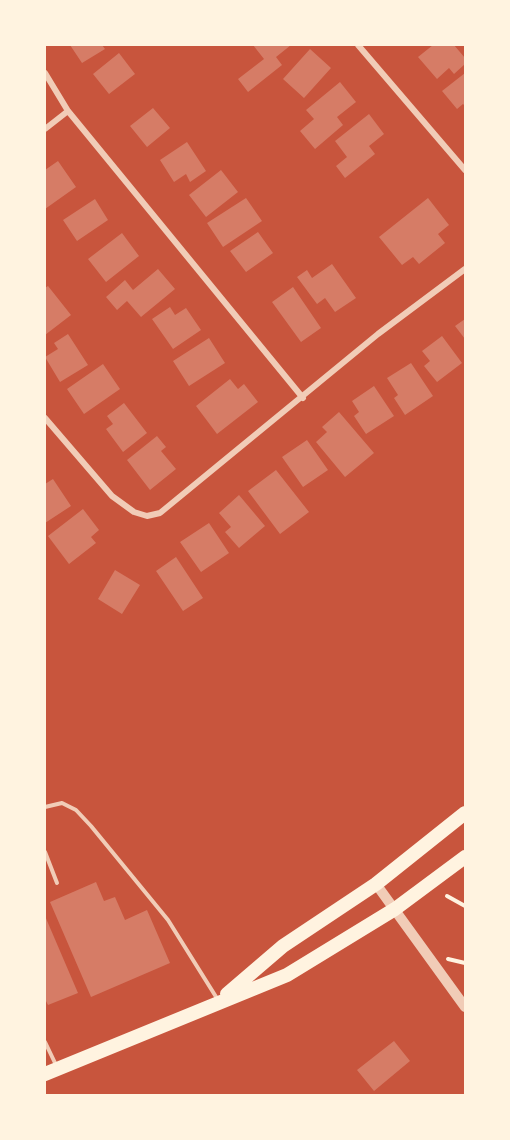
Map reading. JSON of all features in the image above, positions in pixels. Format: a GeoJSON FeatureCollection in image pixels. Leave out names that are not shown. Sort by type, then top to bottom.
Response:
{"type":"FeatureCollection","features":[{"type":"Feature","properties":{"kind":"main road"},"geometry":{"type":"LineString","coordinates":[[219,1001],[283,946],[376,884],[465,813]]}},
{"type":"Feature","properties":{"kind":"main road"},"geometry":{"type":"LineString","coordinates":[[51,1071],[287,975],[395,909],[465,857]]}},
{"type":"Feature","properties":{"kind":"street"},"geometry":{"type":"LineString","coordinates":[[358,45],[465,170]]}},
{"type":"Feature","properties":{"kind":"street"},"geometry":{"type":"LineString","coordinates":[[45,73],[68,111],[303,398]]}},
{"type":"Feature","properties":{"kind":"street"},"geometry":{"type":"LineString","coordinates":[[45,129],[68,111]]}},
{"type":"Feature","properties":{"kind":"street"},"geometry":{"type":"LineString","coordinates":[[45,417],[112,496],[134,512],[147,516],[160,513],[303,398],[378,334],[465,269]]}},
{"type":"Feature","properties":{"kind":"street"},"geometry":{"type":"LineString","coordinates":[[376,884],[465,1007]]}},
{"type":"Feature","properties":{"kind":"lane"},"geometry":{"type":"LineString","coordinates":[[45,807],[62,802],[76,810],[91,826],[168,920],[219,1001]]}},
{"type":"Feature","properties":{"kind":"lane"},"geometry":{"type":"LineString","coordinates":[[45,852],[57,883]]}},
{"type":"Feature","properties":{"kind":"lane"},"geometry":{"type":"LineString","coordinates":[[45,1042],[51,1071]]}},
{"type":"Feature","properties":{"kind":"path"},"geometry":{"type":"LineString","coordinates":[[447,896],[465,906]]}},
{"type":"Feature","properties":{"kind":"building"},"geometry":{"type":"Polygon","coordinates":[[[70,45],[102,45],[105,49],[82,63],[70,45]]]}},
{"type":"Feature","properties":{"kind":"building"},"geometry":{"type":"Polygon","coordinates":[[[253,45],[291,45],[276,57],[282,65],[248,92],[238,79],[264,59],[253,45]]]}},
{"type":"Feature","properties":{"kind":"building"},"geometry":{"type":"Polygon","coordinates":[[[433,45],[454,45],[465,58],[465,64],[454,74],[449,68],[437,79],[418,57],[433,45]]]}},
{"type":"Feature","properties":{"kind":"building"},"geometry":{"type":"Polygon","coordinates":[[[310,49],[331,68],[304,98],[283,79],[310,49]]]}},
{"type":"Feature","properties":{"kind":"building"},"geometry":{"type":"Polygon","coordinates":[[[119,53],[135,74],[109,94],[93,74],[119,53]]]}},
{"type":"Feature","properties":{"kind":"building"},"geometry":{"type":"Polygon","coordinates":[[[465,73],[465,106],[463,104],[457,109],[442,91],[465,73]]]}},
{"type":"Feature","properties":{"kind":"building"},"geometry":{"type":"Polygon","coordinates":[[[340,82],[356,102],[337,117],[343,125],[315,149],[300,131],[314,119],[306,110],[340,82]]]}},
{"type":"Feature","properties":{"kind":"building"},"geometry":{"type":"Polygon","coordinates":[[[153,108],[170,128],[147,147],[130,126],[153,108]]]}},
{"type":"Feature","properties":{"kind":"building"},"geometry":{"type":"Polygon","coordinates":[[[369,114],[384,134],[369,146],[375,154],[345,178],[336,166],[347,157],[335,141],[369,114]]]}},
{"type":"Feature","properties":{"kind":"building"},"geometry":{"type":"Polygon","coordinates":[[[187,142],[206,171],[190,182],[186,174],[174,182],[160,160],[187,142]]]}},
{"type":"Feature","properties":{"kind":"building"},"geometry":{"type":"Polygon","coordinates":[[[58,161],[76,187],[45,209],[45,170],[58,161]]]}},
{"type":"Feature","properties":{"kind":"building"},"geometry":{"type":"Polygon","coordinates":[[[221,170],[238,192],[206,217],[189,195],[221,170]]]}},
{"type":"Feature","properties":{"kind":"building"},"geometry":{"type":"Polygon","coordinates":[[[246,198],[262,221],[223,247],[207,223],[246,198]]]}},
{"type":"Feature","properties":{"kind":"building"},"geometry":{"type":"Polygon","coordinates":[[[428,198],[449,225],[438,234],[445,243],[419,264],[413,257],[402,265],[379,237],[428,198]]]}},
{"type":"Feature","properties":{"kind":"building"},"geometry":{"type":"Polygon","coordinates":[[[95,199],[108,220],[77,241],[63,220],[95,199]]]}},
{"type":"Feature","properties":{"kind":"building"},"geometry":{"type":"Polygon","coordinates":[[[258,232],[273,253],[246,272],[230,251],[258,232]]]}},
{"type":"Feature","properties":{"kind":"building"},"geometry":{"type":"Polygon","coordinates":[[[122,233],[139,256],[106,282],[88,259],[122,233]]]}},
{"type":"Feature","properties":{"kind":"building"},"geometry":{"type":"Polygon","coordinates":[[[332,264],[356,298],[335,312],[325,298],[317,304],[297,277],[307,270],[312,278],[332,264]]]}},
{"type":"Feature","properties":{"kind":"building"},"geometry":{"type":"Polygon","coordinates":[[[158,269],[175,289],[141,317],[127,301],[117,310],[106,297],[125,280],[133,290],[158,269]]]}},
{"type":"Feature","properties":{"kind":"building"},"geometry":{"type":"Polygon","coordinates":[[[48,286],[71,315],[45,335],[45,288],[48,286]]]}},
{"type":"Feature","properties":{"kind":"building"},"geometry":{"type":"Polygon","coordinates":[[[293,287],[321,328],[301,342],[272,302],[293,287]]]}},
{"type":"Feature","properties":{"kind":"building"},"geometry":{"type":"Polygon","coordinates":[[[170,307],[175,315],[186,308],[201,330],[173,349],[152,319],[170,307]]]}},
{"type":"Feature","properties":{"kind":"building"},"geometry":{"type":"Polygon","coordinates":[[[465,319],[465,339],[455,326],[465,319]]]}},
{"type":"Feature","properties":{"kind":"building"},"geometry":{"type":"Polygon","coordinates":[[[68,334],[88,365],[60,382],[45,357],[58,349],[54,343],[68,334]]]}},
{"type":"Feature","properties":{"kind":"building"},"geometry":{"type":"Polygon","coordinates":[[[442,336],[462,363],[437,382],[424,366],[430,361],[422,351],[442,336]]]}},
{"type":"Feature","properties":{"kind":"building"},"geometry":{"type":"Polygon","coordinates":[[[209,338],[225,363],[189,386],[173,361],[209,338]]]}},
{"type":"Feature","properties":{"kind":"building"},"geometry":{"type":"Polygon","coordinates":[[[411,363],[433,396],[405,415],[394,398],[398,395],[387,378],[411,363]]]}},
{"type":"Feature","properties":{"kind":"building"},"geometry":{"type":"Polygon","coordinates":[[[103,364],[120,389],[84,414],[67,389],[103,364]]]}},
{"type":"Feature","properties":{"kind":"building"},"geometry":{"type":"Polygon","coordinates":[[[230,379],[238,389],[244,384],[258,402],[217,434],[196,406],[230,379]]]}},
{"type":"Feature","properties":{"kind":"building"},"geometry":{"type":"Polygon","coordinates":[[[374,386],[394,416],[366,434],[354,416],[359,412],[352,401],[374,386]]]}},
{"type":"Feature","properties":{"kind":"building"},"geometry":{"type":"Polygon","coordinates":[[[124,403],[147,433],[123,452],[106,429],[113,424],[107,416],[124,403]]]}},
{"type":"Feature","properties":{"kind":"building"},"geometry":{"type":"Polygon","coordinates":[[[339,412],[374,453],[345,477],[316,442],[327,432],[322,427],[339,412]]]}},
{"type":"Feature","properties":{"kind":"building"},"geometry":{"type":"Polygon","coordinates":[[[157,436],[166,447],[161,451],[176,469],[150,490],[127,460],[157,436]]]}},
{"type":"Feature","properties":{"kind":"building"},"geometry":{"type":"Polygon","coordinates":[[[307,440],[328,470],[303,487],[282,457],[307,440]]]}},
{"type":"Feature","properties":{"kind":"building"},"geometry":{"type":"Polygon","coordinates":[[[276,470],[309,512],[280,534],[248,491],[276,470]]]}},
{"type":"Feature","properties":{"kind":"building"},"geometry":{"type":"Polygon","coordinates":[[[53,479],[71,506],[45,523],[45,484],[53,479]]]}},
{"type":"Feature","properties":{"kind":"building"},"geometry":{"type":"Polygon","coordinates":[[[239,495],[265,526],[239,548],[225,532],[231,527],[219,513],[239,495]]]}},
{"type":"Feature","properties":{"kind":"building"},"geometry":{"type":"Polygon","coordinates":[[[83,509],[99,530],[91,537],[96,543],[69,564],[48,536],[83,509]]]}},
{"type":"Feature","properties":{"kind":"building"},"geometry":{"type":"Polygon","coordinates":[[[209,523],[229,553],[201,572],[180,542],[209,523]]]}},
{"type":"Feature","properties":{"kind":"building"},"geometry":{"type":"Polygon","coordinates":[[[176,557],[203,598],[183,611],[156,571],[176,557]]]}},
{"type":"Feature","properties":{"kind":"building"},"geometry":{"type":"Polygon","coordinates":[[[115,570],[140,585],[122,614],[98,599],[115,570]]]}},
{"type":"Feature","properties":{"kind":"building"},"geometry":{"type":"Polygon","coordinates":[[[96,882],[104,901],[115,897],[125,920],[147,910],[170,963],[91,997],[50,902],[96,882]]]}},
{"type":"Feature","properties":{"kind":"building"},"geometry":{"type":"Polygon","coordinates":[[[45,916],[78,993],[48,1005],[45,999],[45,916]]]}},
{"type":"Feature","properties":{"kind":"building"},"geometry":{"type":"Polygon","coordinates":[[[394,1041],[410,1061],[374,1091],[357,1070],[394,1041]]]}}]}
